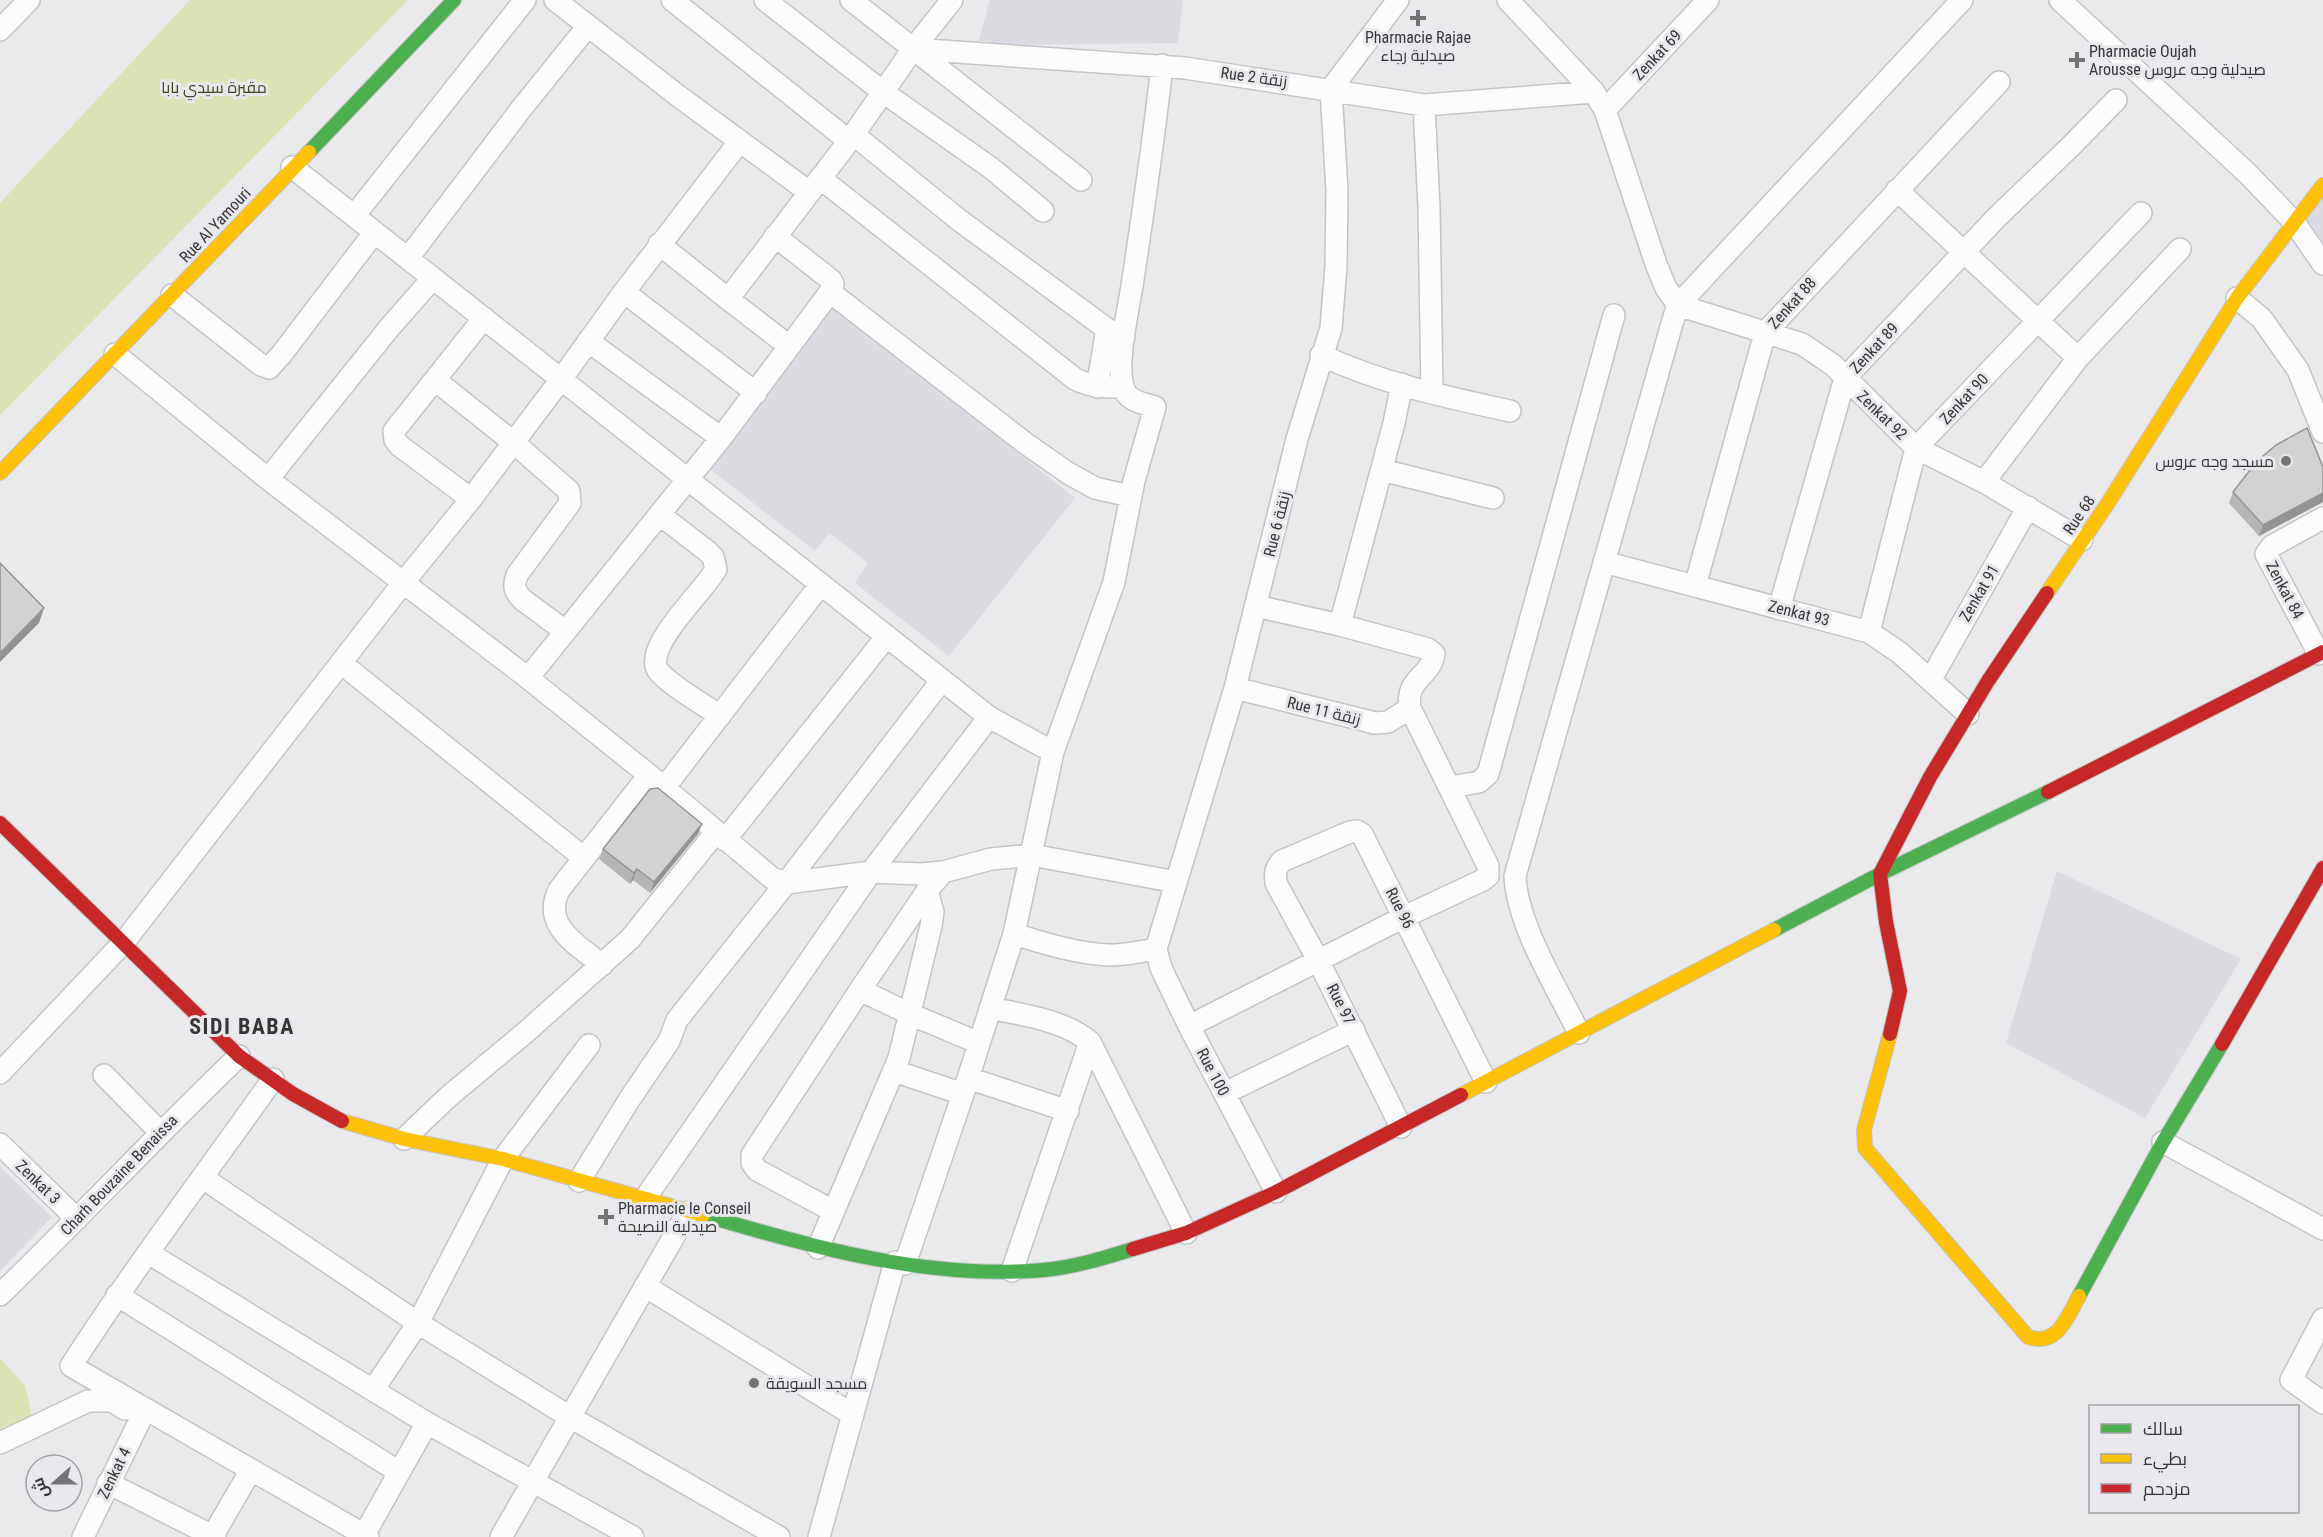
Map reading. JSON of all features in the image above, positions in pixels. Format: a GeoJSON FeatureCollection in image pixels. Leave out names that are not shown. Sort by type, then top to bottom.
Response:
{"type":"FeatureCollection","features":[{"type":"Feature","properties":{"kind":"street"},"geometry":{"type":"LineString","coordinates":[[0,30],[28,0]]}},
{"type":"Feature","properties":{"kind":"street","name":"Rue Al Yamouri"},"geometry":{"type":"LineString","coordinates":[[0,473],[454,0]]}},
{"type":"Feature","properties":{"kind":"street"},"geometry":{"type":"LineString","coordinates":[[354,216],[525,0]]}},
{"type":"Feature","properties":{"kind":"street"},"geometry":{"type":"LineString","coordinates":[[555,0],[740,141],[814,185],[1075,379],[1096,387],[1123,387]]}},
{"type":"Feature","properties":{"kind":"street"},"geometry":{"type":"LineString","coordinates":[[672,0],[959,220],[1115,333],[1123,387],[1133,400],[1155,407],[1130,496],[1114,582],[1053,752],[1014,934],[966,1086],[900,1263],[853,1415],[819,1537]]}},
{"type":"Feature","properties":{"kind":"street"},"geometry":{"type":"LineString","coordinates":[[765,0],[883,92],[991,168],[1043,211]]}},
{"type":"Feature","properties":{"kind":"street"},"geometry":{"type":"LineString","coordinates":[[852,0],[1081,180]]}},
{"type":"Feature","properties":{"kind":"street"},"geometry":{"type":"LineString","coordinates":[[1330,89],[1398,0]]}},
{"type":"Feature","properties":{"kind":"street"},"geometry":{"type":"LineString","coordinates":[[1508,0],[1594,92],[1605,110],[1656,264],[1666,288],[1678,306]]}},
{"type":"Feature","properties":{"kind":"street","name":"Zenkat 69"},"geometry":{"type":"LineString","coordinates":[[1605,110],[1708,0]]}},
{"type":"Feature","properties":{"kind":"street"},"geometry":{"type":"LineString","coordinates":[[1580,1033],[1525,922],[1516,895],[1515,876],[1666,340],[1678,306],[1962,0]]}},
{"type":"Feature","properties":{"kind":"street"},"geometry":{"type":"LineString","coordinates":[[728,299],[851,137],[944,3]]}},
{"type":"Feature","properties":{"kind":"street"},"geometry":{"type":"LineString","coordinates":[[2070,3],[2248,174],[2294,222],[2323,264]]}},
{"type":"Feature","properties":{"kind":"street"},"geometry":{"type":"LineString","coordinates":[[408,258],[521,109],[588,26]]}},
{"type":"Feature","properties":{"kind":"street","name":"Rue 2 زنقة"},"geometry":{"type":"LineString","coordinates":[[913,49],[1162,65],[1424,105],[1594,92]]}},
{"type":"Feature","properties":{"kind":"street"},"geometry":{"type":"LineString","coordinates":[[1096,387],[1115,333],[1154,143],[1162,65]]}},
{"type":"Feature","properties":{"kind":"street","name":"Zenkat 88"},"geometry":{"type":"LineString","coordinates":[[1695,586],[1765,333],[1999,82]]}},
{"type":"Feature","properties":{"kind":"street","name":"Rue 6 زنقة"},"geometry":{"type":"LineString","coordinates":[[1156,949],[1235,688],[1297,439],[1331,328],[1336,266],[1337,191],[1330,89]]}},
{"type":"Feature","properties":{"kind":"street","name":"Zenkat 89"},"geometry":{"type":"LineString","coordinates":[[1779,609],[1845,378],[1996,217],[2116,100]]}},
{"type":"Feature","properties":{"kind":"street"},"geometry":{"type":"LineString","coordinates":[[1424,105],[1429,207],[1432,392]]}},
{"type":"Feature","properties":{"kind":"street"},"geometry":{"type":"LineString","coordinates":[[0,1073],[124,942],[402,583],[471,499],[659,244],[740,141]]}},
{"type":"Feature","properties":{"kind":"street"},"geometry":{"type":"LineString","coordinates":[[292,167],[989,717],[1053,752]]}},
{"type":"Feature","properties":{"kind":"street","name":"Rue 68"},"geometry":{"type":"LineString","coordinates":[[1880,874],[1930,777],[1968,714],[2237,298],[2323,185]]}},
{"type":"Feature","properties":{"kind":"street"},"geometry":{"type":"LineString","coordinates":[[1897,190],[1965,252],[2036,322],[2078,358]]}},
{"type":"Feature","properties":{"kind":"street","name":"Zenkat 90"},"geometry":{"type":"LineString","coordinates":[[1869,632],[1916,448],[2141,213]]}},
{"type":"Feature","properties":{"kind":"street"},"geometry":{"type":"LineString","coordinates":[[172,295],[261,365],[269,368],[374,233]]}},
{"type":"Feature","properties":{"kind":"street"},"geometry":{"type":"LineString","coordinates":[[528,678],[689,479],[830,292],[833,284],[831,280],[775,236]]}},
{"type":"Feature","properties":{"kind":"street"},"geometry":{"type":"LineString","coordinates":[[659,244],[789,346]]}},
{"type":"Feature","properties":{"kind":"street"},"geometry":{"type":"LineString","coordinates":[[1984,482],[2078,358],[2180,249]]}},
{"type":"Feature","properties":{"kind":"street"},"geometry":{"type":"LineString","coordinates":[[268,479],[390,327],[433,278]]}},
{"type":"Feature","properties":{"kind":"street"},"geometry":{"type":"LineString","coordinates":[[624,292],[756,393]]}},
{"type":"Feature","properties":{"kind":"street"},"geometry":{"type":"LineString","coordinates":[[830,292],[1025,443],[1068,473],[1095,488],[1130,496]]}},
{"type":"Feature","properties":{"kind":"street"},"geometry":{"type":"LineString","coordinates":[[2237,298],[2262,319],[2298,370],[2323,432]]}},
{"type":"Feature","properties":{"kind":"street","name":"Zenkat 92"},"geometry":{"type":"LineString","coordinates":[[1678,306],[1802,344],[1819,353],[1916,448],[1984,482],[2082,540]]}},
{"type":"Feature","properties":{"kind":"street"},"geometry":{"type":"LineString","coordinates":[[1450,787],[1479,782],[1488,774],[1614,315]]}},
{"type":"Feature","properties":{"kind":"street"},"geometry":{"type":"LineString","coordinates":[[471,499],[400,446],[395,440],[394,431],[484,318]]}},
{"type":"Feature","properties":{"kind":"street"},"geometry":{"type":"LineString","coordinates":[[588,341],[721,438]]}},
{"type":"Feature","properties":{"kind":"street"},"geometry":{"type":"LineString","coordinates":[[115,354],[268,479],[528,678],[772,878],[786,883],[871,872],[921,874],[943,872],[991,859],[1032,855],[1176,882]]}},
{"type":"Feature","properties":{"kind":"street"},"geometry":{"type":"LineString","coordinates":[[1321,355],[1358,371],[1510,411]]}},
{"type":"Feature","properties":{"kind":"street"},"geometry":{"type":"LineString","coordinates":[[435,381],[513,442],[569,491],[570,503],[517,575],[514,583],[517,595],[566,631]]}},
{"type":"Feature","properties":{"kind":"street"},"geometry":{"type":"LineString","coordinates":[[1340,625],[1382,470],[1402,384]]}},
{"type":"Feature","properties":{"kind":"street"},"geometry":{"type":"LineString","coordinates":[[1382,470],[1493,498]]}},
{"type":"Feature","properties":{"kind":"street","name":"Zenkat 91"},"geometry":{"type":"LineString","coordinates":[[1931,679],[2028,507]]}},
{"type":"Feature","properties":{"kind":"street"},"geometry":{"type":"LineString","coordinates":[[660,515],[707,551],[713,557],[716,569],[669,629],[655,654],[654,662],[660,674],[720,716]]}},
{"type":"Feature","properties":{"kind":"street","name":"Zenkat 84"},"geometry":{"type":"LineString","coordinates":[[2321,653],[2266,554],[2272,546],[2323,518]]}},
{"type":"Feature","properties":{"kind":"street","name":"Zenkat 93"},"geometry":{"type":"LineString","coordinates":[[1604,562],[1869,632],[1900,653],[1968,714]]}},
{"type":"Feature","properties":{"kind":"street"},"geometry":{"type":"LineString","coordinates":[[602,965],[560,928],[553,909],[559,890],[584,858],[720,716],[821,584]]}},
{"type":"Feature","properties":{"kind":"street"},"geometry":{"type":"LineString","coordinates":[[1189,1026],[1488,876],[1488,866],[1410,708],[1408,696],[1411,688],[1433,660],[1434,654],[1428,649],[1340,625],[1256,606]]}},
{"type":"Feature","properties":{"kind":"street"},"geometry":{"type":"LineString","coordinates":[[404,1139],[448,1097],[630,939],[721,836],[887,636]]}},
{"type":"Feature","properties":{"kind":"street"},"geometry":{"type":"LineString","coordinates":[[0,823],[239,1056],[293,1094],[338,1120],[404,1139],[504,1159],[818,1248],[900,1263],[979,1271],[1045,1270],[1094,1261],[1186,1233],[1276,1192],[1880,874],[2128,752],[2321,653]]}},
{"type":"Feature","properties":{"kind":"street"},"geometry":{"type":"LineString","coordinates":[[341,663],[584,858]]}},
{"type":"Feature","properties":{"kind":"street"},"geometry":{"type":"LineString","coordinates":[[579,1180],[669,1041],[677,1020],[942,680]]}},
{"type":"Feature","properties":{"kind":"street","name":"Rue 11 زنقة"},"geometry":{"type":"LineString","coordinates":[[1235,688],[1375,723],[1388,722],[1410,708]]}},
{"type":"Feature","properties":{"kind":"street"},"geometry":{"type":"LineString","coordinates":[[644,1200],[871,872],[989,717]]}},
{"type":"Feature","properties":{"kind":"street","name":"Rue 96"},"geometry":{"type":"LineString","coordinates":[[1276,884],[1277,866],[1282,861],[1339,836],[1357,831],[1362,834],[1486,1082]]}},
{"type":"Feature","properties":{"kind":"street"},"geometry":{"type":"LineString","coordinates":[[1880,874],[1886,922],[1900,991],[1864,1130],[1865,1148],[2028,1337],[2038,1341],[2059,1332],[2163,1142],[2323,868]]}},
{"type":"Feature","properties":{"kind":"street"},"geometry":{"type":"LineString","coordinates":[[833,1211],[757,1170],[752,1163],[752,1155],[860,990],[927,891],[943,872]]}},
{"type":"Feature","properties":{"kind":"street","name":"Rue 97"},"geometry":{"type":"LineString","coordinates":[[1276,884],[1318,960],[1401,1127]]}},
{"type":"Feature","properties":{"kind":"street"},"geometry":{"type":"LineString","coordinates":[[818,1248],[894,1071],[931,926],[933,912],[927,891]]}},
{"type":"Feature","properties":{"kind":"street"},"geometry":{"type":"LineString","coordinates":[[1014,934],[1048,944],[1108,955],[1156,949]]}},
{"type":"Feature","properties":{"kind":"street","name":"Rue 100"},"geometry":{"type":"LineString","coordinates":[[1156,949],[1161,968],[1189,1026],[1276,1192]]}},
{"type":"Feature","properties":{"kind":"street"},"geometry":{"type":"LineString","coordinates":[[860,990],[979,1043]]}},
{"type":"Feature","properties":{"kind":"street"},"geometry":{"type":"LineString","coordinates":[[990,1008],[1034,1017],[1080,1033],[1090,1042],[1186,1233]]}},
{"type":"Feature","properties":{"kind":"street"},"geometry":{"type":"LineString","coordinates":[[1225,1093],[1354,1030]]}},
{"type":"Feature","properties":{"kind":"street"},"geometry":{"type":"LineString","coordinates":[[1012,1271],[1090,1042]]}},
{"type":"Feature","properties":{"kind":"street"},"geometry":{"type":"LineString","coordinates":[[373,1390],[418,1323],[504,1159],[589,1045]]}},
{"type":"Feature","properties":{"kind":"street","name":"Charh Bouzaine Benaissa"},"geometry":{"type":"LineString","coordinates":[[0,1294],[77,1219],[160,1132],[239,1056]]}},
{"type":"Feature","properties":{"kind":"street"},"geometry":{"type":"LineString","coordinates":[[894,1071],[1068,1111]]}},
{"type":"Feature","properties":{"kind":"street"},"geometry":{"type":"LineString","coordinates":[[104,1075],[160,1132]]}},
{"type":"Feature","properties":{"kind":"street"},"geometry":{"type":"LineString","coordinates":[[143,1414],[71,1366],[117,1295],[150,1254],[273,1079]]}},
{"type":"Feature","properties":{"kind":"street"},"geometry":{"type":"LineString","coordinates":[[2163,1142],[2323,1229]]}},
{"type":"Feature","properties":{"kind":"street","name":"Zenkat 3"},"geometry":{"type":"LineString","coordinates":[[0,1144],[77,1219]]}},
{"type":"Feature","properties":{"kind":"street"},"geometry":{"type":"LineString","coordinates":[[203,1178],[418,1323],[570,1417],[779,1537]]}},
{"type":"Feature","properties":{"kind":"street"},"geometry":{"type":"LineString","coordinates":[[501,1537],[688,1212]]}},
{"type":"Feature","properties":{"kind":"street"},"geometry":{"type":"LineString","coordinates":[[150,1254],[427,1423],[633,1537]]}},
{"type":"Feature","properties":{"kind":"street"},"geometry":{"type":"LineString","coordinates":[[645,1286],[853,1415]]}},
{"type":"Feature","properties":{"kind":"street"},"geometry":{"type":"LineString","coordinates":[[117,1295],[399,1472]]}},
{"type":"Feature","properties":{"kind":"street"},"geometry":{"type":"LineString","coordinates":[[2323,1319],[2291,1380],[2323,1403]]}},
{"type":"Feature","properties":{"kind":"street"},"geometry":{"type":"LineString","coordinates":[[0,1443],[88,1401],[112,1401],[143,1414],[251,1470],[366,1536],[427,1423]]}},
{"type":"Feature","properties":{"kind":"street","name":"Zenkat 4"},"geometry":{"type":"LineString","coordinates":[[83,1537],[143,1414]]}},
{"type":"Feature","properties":{"kind":"street"},"geometry":{"type":"LineString","coordinates":[[108,1483],[213,1537],[251,1470]]}},
{"type":"Feature","properties":{"kind":"shaded area"},"geometry":{"type":"Polygon","coordinates":[[[990,0],[1183,0],[1178,43],[1002,45],[979,40],[990,0]]]}},
{"type":"Feature","properties":{"kind":"shaded area"},"geometry":{"type":"Polygon","coordinates":[[[2323,195],[2323,246],[2304,216],[2323,195]]]}},
{"type":"Feature","properties":{"kind":"shaded area"},"geometry":{"type":"Polygon","coordinates":[[[828,303],[1075,498],[949,656],[855,583],[868,563],[829,533],[815,551],[706,466],[828,303]]]}},
{"type":"Feature","properties":{"kind":"shaded area"},"geometry":{"type":"Polygon","coordinates":[[[2057,871],[2241,959],[2145,1118],[2006,1043],[2057,871]]]}},
{"type":"Feature","properties":{"kind":"shaded area"},"geometry":{"type":"Polygon","coordinates":[[[0,1167],[52,1217],[0,1271],[0,1167]]]}},
{"type":"Feature","properties":{"kind":"green space","name":"مقبرة سيدي بابا"},"geometry":{"type":"Polygon","coordinates":[[[190,0],[408,0],[0,415],[0,203],[190,0]]]}},
{"type":"Feature","properties":{"kind":"green space"},"geometry":{"type":"Polygon","coordinates":[[[0,1358],[25,1386],[32,1417],[0,1429],[0,1358]]]}},
{"type":"Feature","properties":{"kind":"building"},"geometry":{"type":"Polygon","coordinates":[[[2307,428],[2323,467],[2323,493],[2263,525],[2233,492],[2257,461],[2276,445],[2307,428]]]}},
{"type":"Feature","properties":{"kind":"building"},"geometry":{"type":"Polygon","coordinates":[[[0,563],[44,608],[0,653],[0,563]]]}},
{"type":"Feature","properties":{"kind":"building"},"geometry":{"type":"Polygon","coordinates":[[[658,788],[702,824],[654,882],[637,869],[634,873],[603,849],[650,789],[658,788]]]}},
{"type":"Feature","properties":{"kind":"traffic: fast"},"geometry":{"type":"LineString","coordinates":[[309,152],[454,0]]}},
{"type":"Feature","properties":{"kind":"traffic: fast"},"geometry":{"type":"LineString","coordinates":[[1774,930],[1880,874],[2048,792]]}},
{"type":"Feature","properties":{"kind":"traffic: fast"},"geometry":{"type":"LineString","coordinates":[[2079,1296],[2163,1142],[2222,1044]]}},
{"type":"Feature","properties":{"kind":"traffic: fast"},"geometry":{"type":"LineString","coordinates":[[703,1215],[829,1249],[871,1258],[957,1270],[1001,1272],[1056,1269],[1133,1249]]}},
{"type":"Feature","properties":{"kind":"traffic: slow"},"geometry":{"type":"LineString","coordinates":[[0,473],[309,152]]}},
{"type":"Feature","properties":{"kind":"traffic: slow"},"geometry":{"type":"LineString","coordinates":[[2047,593],[2108,503],[2237,298],[2323,185]]}},
{"type":"Feature","properties":{"kind":"traffic: slow"},"geometry":{"type":"LineString","coordinates":[[1461,1095],[1774,930]]}},
{"type":"Feature","properties":{"kind":"traffic: slow"},"geometry":{"type":"LineString","coordinates":[[1890,1034],[1864,1130],[1865,1148],[2028,1337],[2047,1338],[2054,1334],[2066,1321],[2079,1296]]}},
{"type":"Feature","properties":{"kind":"traffic: slow"},"geometry":{"type":"LineString","coordinates":[[342,1121],[404,1139],[503,1159],[703,1215]]}},
{"type":"Feature","properties":{"kind":"traffic: jam"},"geometry":{"type":"LineString","coordinates":[[1890,1034],[1900,991],[1886,922],[1880,874],[1930,777],[1988,681],[2047,593]]}},
{"type":"Feature","properties":{"kind":"traffic: jam"},"geometry":{"type":"LineString","coordinates":[[2048,792],[2323,652]]}},
{"type":"Feature","properties":{"kind":"traffic: jam"},"geometry":{"type":"LineString","coordinates":[[0,823],[239,1056],[293,1094],[342,1121]]}},
{"type":"Feature","properties":{"kind":"traffic: jam"},"geometry":{"type":"LineString","coordinates":[[2222,1044],[2323,868]]}},
{"type":"Feature","properties":{"kind":"traffic: jam"},"geometry":{"type":"LineString","coordinates":[[1133,1249],[1186,1233],[1276,1192],[1461,1095]]}},
{"type":"Feature","properties":{"kind":"place","name":"Pharmacie Rajae صيدلية رجاء"},"geometry":{"type":"Point","coordinates":[1418,18]}},
{"type":"Feature","properties":{"kind":"place","name":"Pharmacie Oujah Arousse صيدلية وجه عروس"},"geometry":{"type":"Point","coordinates":[2077,60]}},
{"type":"Feature","properties":{"kind":"place","name":"مسجد وجه عروس"},"geometry":{"type":"Point","coordinates":[2286,461]}},
{"type":"Feature","properties":{"kind":"place","name":"Pharmacie le Conseil صيدلية النصيحة"},"geometry":{"type":"Point","coordinates":[606,1217]}},
{"type":"Feature","properties":{"kind":"place","name":"مسجد السويقة"},"geometry":{"type":"Point","coordinates":[754,1383]}},
{"type":"Feature","properties":{"kind":"district","name":"SIDI BABA"},"geometry":{"type":"Point","coordinates":[242,1026]}}]}
